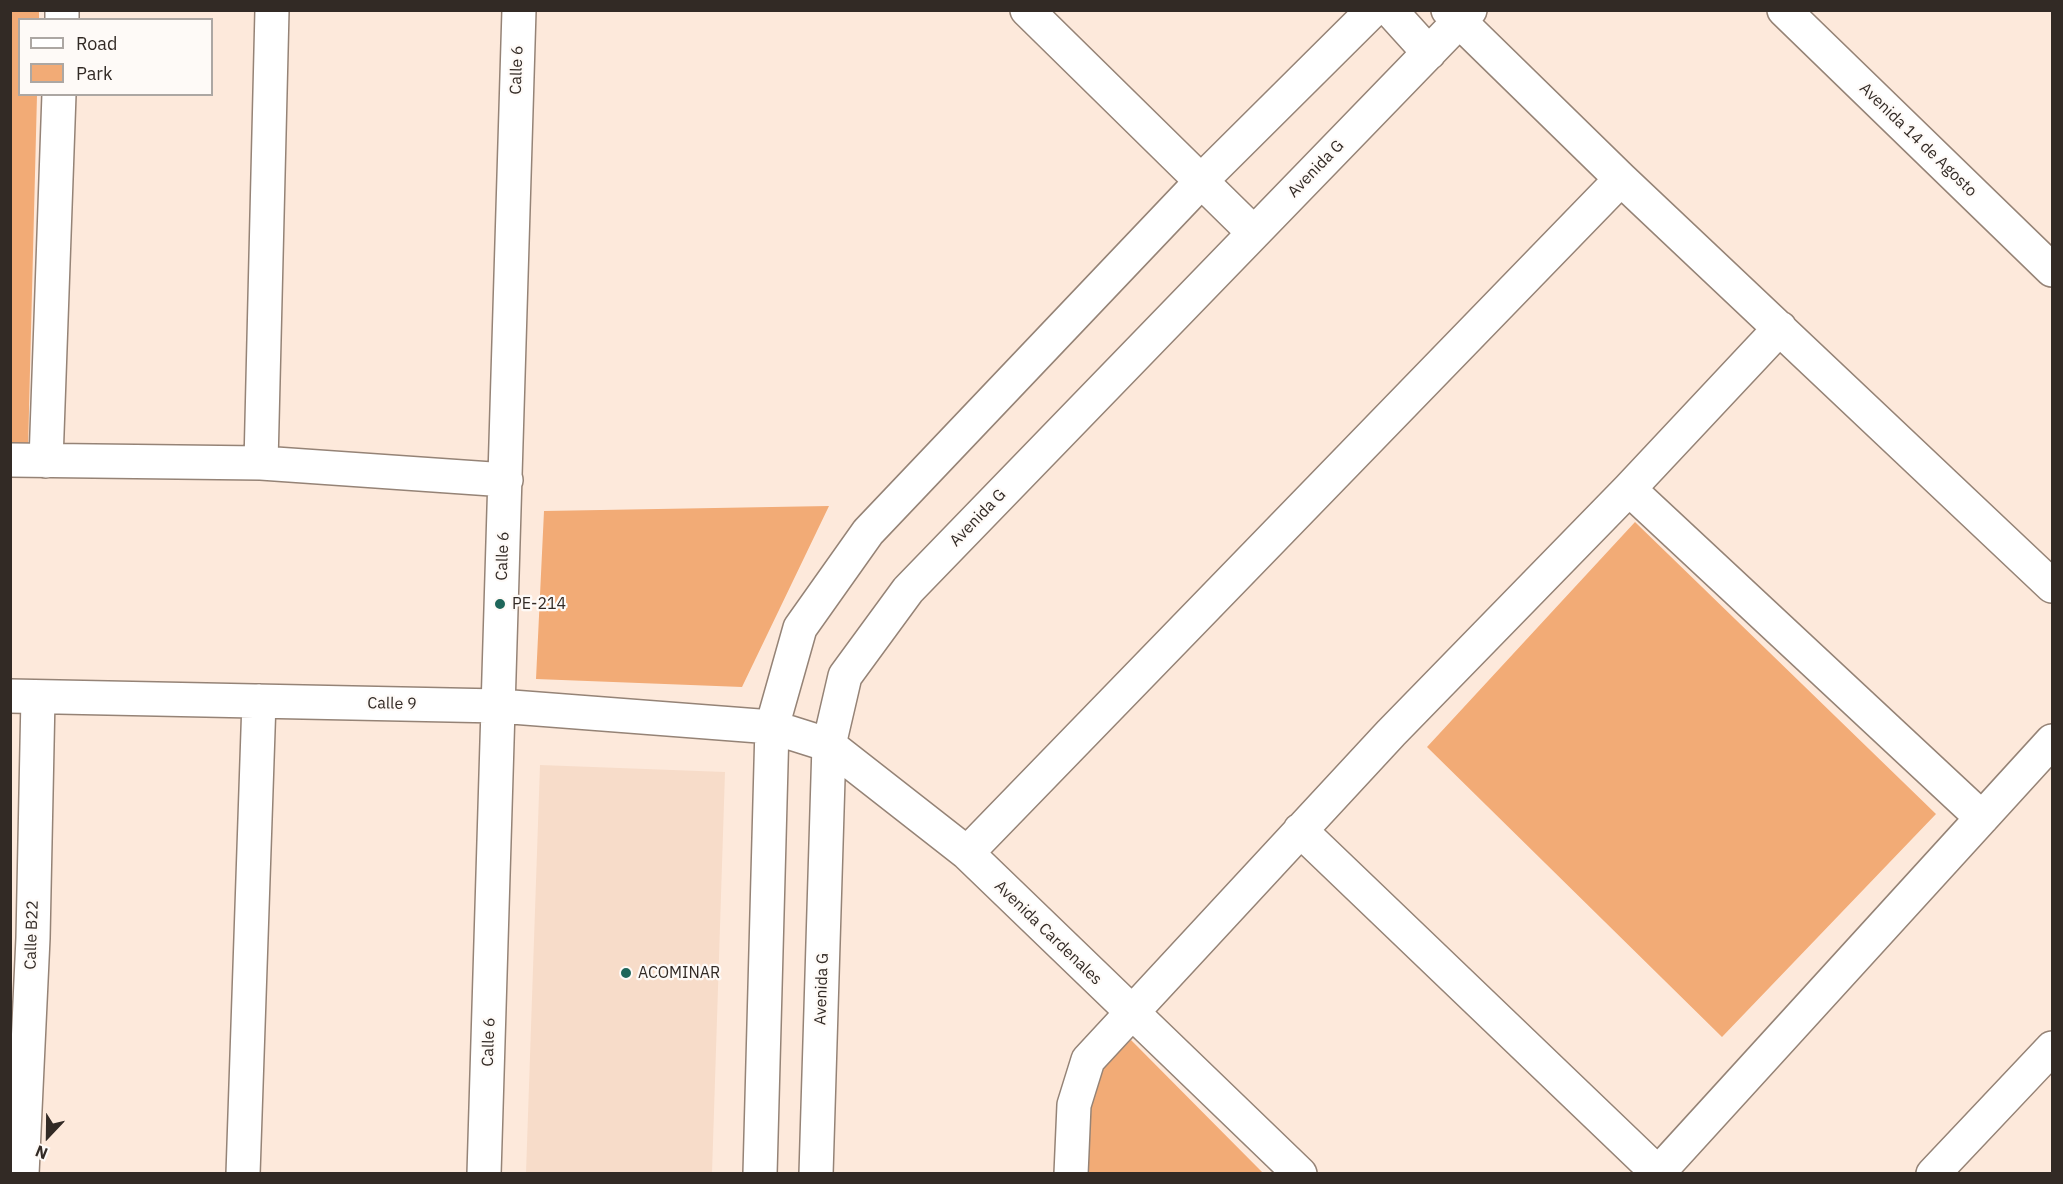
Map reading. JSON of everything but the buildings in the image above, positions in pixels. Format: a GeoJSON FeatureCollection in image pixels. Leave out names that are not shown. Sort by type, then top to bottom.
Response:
{"type":"FeatureCollection","features":[{"type":"Feature","properties":{"kind":"street"},"geometry":{"type":"LineString","coordinates":[[261,463],[272,10]]}},
{"type":"Feature","properties":{"kind":"street","name":"Calle 6"},"geometry":{"type":"LineString","coordinates":[[484,1173],[519,10]]}},
{"type":"Feature","properties":{"kind":"street"},"geometry":{"type":"LineString","coordinates":[[1026,10],[1254,233]]}},
{"type":"Feature","properties":{"kind":"street"},"geometry":{"type":"LineString","coordinates":[[760,1173],[772,728],[800,628],[868,532],[1202,181],[1373,10]]}},
{"type":"Feature","properties":{"kind":"street"},"geometry":{"type":"LineString","coordinates":[[1390,10],[1429,53]]}},
{"type":"Feature","properties":{"kind":"street","name":"Avenida 14 de Agosto"},"geometry":{"type":"LineString","coordinates":[[1784,10],[2052,270]]}},
{"type":"Feature","properties":{"kind":"street"},"geometry":{"type":"LineString","coordinates":[[1459,14],[1621,178],[2052,586]]}},
{"type":"Feature","properties":{"kind":"street","name":"Avenida G"},"geometry":{"type":"LineString","coordinates":[[816,1173],[829,745],[845,676],[908,590],[1429,53],[1459,14]]}},
{"type":"Feature","properties":{"kind":"street"},"geometry":{"type":"LineString","coordinates":[[46,461],[59,96]]}},
{"type":"Feature","properties":{"kind":"street"},"geometry":{"type":"LineString","coordinates":[[967,853],[1621,178]]}},
{"type":"Feature","properties":{"kind":"street"},"geometry":{"type":"LineString","coordinates":[[1071,1173],[1074,1105],[1088,1060],[1391,733],[1629,489],[1780,328]]}},
{"type":"Feature","properties":{"kind":"street"},"geometry":{"type":"LineString","coordinates":[[10,460],[261,463],[506,480]]}},
{"type":"Feature","properties":{"kind":"street"},"geometry":{"type":"LineString","coordinates":[[1629,489],[1982,818]]}},
{"type":"Feature","properties":{"kind":"street","name":"Calle 9"},"geometry":{"type":"LineString","coordinates":[[24,696],[499,706],[772,728]]}},
{"type":"Feature","properties":{"kind":"street","name":"Calle B22"},"geometry":{"type":"LineString","coordinates":[[18,1155],[24,696]]}},
{"type":"Feature","properties":{"kind":"street"},"geometry":{"type":"LineString","coordinates":[[243,1173],[259,701]]}},
{"type":"Feature","properties":{"kind":"street","name":"Avenida Cardenales"},"geometry":{"type":"LineString","coordinates":[[772,728],[829,745],[967,853],[1300,1173]]}},
{"type":"Feature","properties":{"kind":"street"},"geometry":{"type":"LineString","coordinates":[[1300,830],[1658,1173],[2052,741]]}},
{"type":"Feature","properties":{"kind":"street"},"geometry":{"type":"LineString","coordinates":[[1932,1173],[2052,1048]]}},
{"type":"Feature","properties":{"kind":"shaded area","name":"ACOMINAR"},"geometry":{"type":"Polygon","coordinates":[[[540,765],[725,772],[712,1173],[526,1173],[540,765]]]}},
{"type":"Feature","properties":{"kind":"green space"},"geometry":{"type":"Polygon","coordinates":[[[11,11],[39,11],[39,18],[18,18],[18,96],[37,96],[28,449],[11,449],[11,11]]]}},
{"type":"Feature","properties":{"kind":"green space"},"geometry":{"type":"Polygon","coordinates":[[[829,506],[742,687],[536,679],[544,511],[829,506]]]}},
{"type":"Feature","properties":{"kind":"green space"},"geometry":{"type":"Polygon","coordinates":[[[1635,522],[1936,814],[1722,1037],[1427,747],[1635,522]]]}},
{"type":"Feature","properties":{"kind":"green space"},"geometry":{"type":"Polygon","coordinates":[[[1131,1040],[1263,1173],[1084,1174],[1087,1083],[1131,1040]]]}},
{"type":"Feature","properties":{"kind":"place","name":"PE-214"},"geometry":{"type":"Point","coordinates":[500,604]}},
{"type":"Feature","properties":{"kind":"place","name":"ACOMINAR"},"geometry":{"type":"Point","coordinates":[626,973]}}]}
